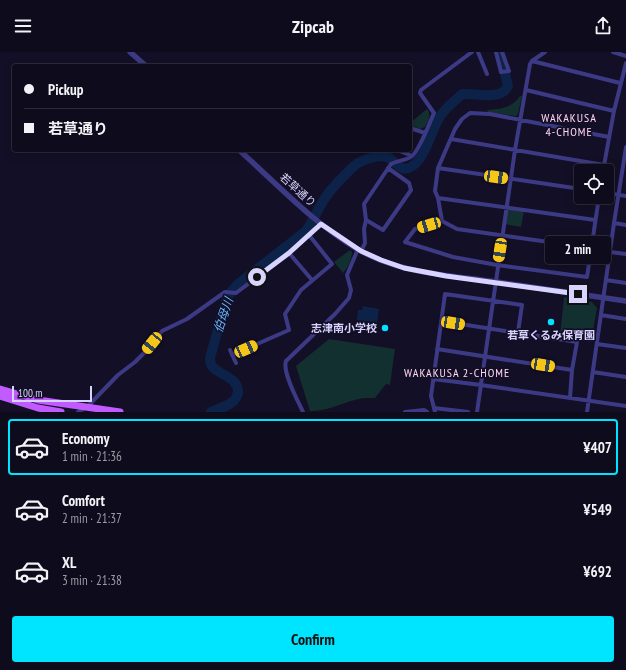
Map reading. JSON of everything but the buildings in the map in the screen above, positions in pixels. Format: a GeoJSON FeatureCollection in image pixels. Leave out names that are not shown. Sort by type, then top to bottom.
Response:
{"type":"FeatureCollection","features":[{"type":"Feature","properties":{"kind":"main road"},"geometry":{"type":"LineString","coordinates":[[0,389],[38,400],[120,412]]}},
{"type":"Feature","properties":{"kind":"main road"},"geometry":{"type":"LineString","coordinates":[[0,396],[38,408],[61,412]]}},
{"type":"Feature","properties":{"kind":"street"},"geometry":{"type":"LineString","coordinates":[[130,52],[144,64]]}},
{"type":"Feature","properties":{"kind":"street"},"geometry":{"type":"LineString","coordinates":[[303,412],[284,365],[286,361],[335,314],[349,298],[351,290],[347,275],[360,250],[366,243],[364,229],[366,220],[364,204],[390,166],[396,161],[412,156],[434,113],[420,93],[421,90],[472,52]]}},
{"type":"Feature","properties":{"kind":"street"},"geometry":{"type":"LineString","coordinates":[[478,52],[487,74]]}},
{"type":"Feature","properties":{"kind":"street"},"geometry":{"type":"LineString","coordinates":[[496,52],[501,72],[510,71],[502,52]]}},
{"type":"Feature","properties":{"kind":"street"},"geometry":{"type":"LineString","coordinates":[[477,412],[519,120],[530,64],[545,52]]}},
{"type":"Feature","properties":{"kind":"street"},"geometry":{"type":"LineString","coordinates":[[613,52],[626,56]]}},
{"type":"Feature","properties":{"kind":"street"},"geometry":{"type":"LineString","coordinates":[[532,61],[620,83]]}},
{"type":"Feature","properties":{"kind":"street"},"geometry":{"type":"LineString","coordinates":[[604,164],[620,83],[626,63]]}},
{"type":"Feature","properties":{"kind":"street"},"geometry":{"type":"LineString","coordinates":[[526,90],[614,111]]}},
{"type":"Feature","properties":{"kind":"street"},"geometry":{"type":"LineString","coordinates":[[442,221],[438,198],[435,192],[438,168],[455,129],[462,119],[470,113],[490,114],[609,137]]}},
{"type":"Feature","properties":{"kind":"street"},"geometry":{"type":"LineString","coordinates":[[412,129],[425,133]]}},
{"type":"Feature","properties":{"kind":"street"},"geometry":{"type":"LineString","coordinates":[[451,139],[598,164]]}},
{"type":"Feature","properties":{"kind":"street"},"geometry":{"type":"LineString","coordinates":[[586,412],[626,147]]}},
{"type":"Feature","properties":{"kind":"street","name":"若草通り"},"geometry":{"type":"LineString","coordinates":[[241,152],[319,222],[360,250],[381,260],[404,268],[446,276],[626,301]]}},
{"type":"Feature","properties":{"kind":"street"},"geometry":{"type":"LineString","coordinates":[[402,152],[412,156]]}},
{"type":"Feature","properties":{"kind":"street"},"geometry":{"type":"LineString","coordinates":[[366,220],[383,230],[411,190],[409,183],[390,166]]}},
{"type":"Feature","properties":{"kind":"street"},"geometry":{"type":"LineString","coordinates":[[438,168],[574,188]]}},
{"type":"Feature","properties":{"kind":"street"},"geometry":{"type":"LineString","coordinates":[[614,194],[626,196]]}},
{"type":"Feature","properties":{"kind":"street"},"geometry":{"type":"LineString","coordinates":[[438,198],[595,220]]}},
{"type":"Feature","properties":{"kind":"street"},"geometry":{"type":"LineString","coordinates":[[591,248],[457,229],[442,221],[415,229],[405,242],[453,257],[497,265],[587,277],[598,204]]}},
{"type":"Feature","properties":{"kind":"street"},"geometry":{"type":"LineString","coordinates":[[78,412],[87,407],[118,375],[146,351],[162,331],[187,319],[224,292],[236,294],[289,253],[309,235],[319,222]]}},
{"type":"Feature","properties":{"kind":"street"},"geometry":{"type":"LineString","coordinates":[[614,223],[626,225]]}},
{"type":"Feature","properties":{"kind":"street"},"geometry":{"type":"LineString","coordinates":[[232,355],[288,330],[285,314],[301,290],[332,263],[309,235]]}},
{"type":"Feature","properties":{"kind":"street"},"geometry":{"type":"LineString","coordinates":[[610,252],[626,254]]}},
{"type":"Feature","properties":{"kind":"street"},"geometry":{"type":"LineString","coordinates":[[289,253],[312,280]]}},
{"type":"Feature","properties":{"kind":"street"},"geometry":{"type":"LineString","coordinates":[[606,280],[626,283]]}},
{"type":"Feature","properties":{"kind":"street"},"geometry":{"type":"LineString","coordinates":[[468,412],[434,410],[431,396],[445,294],[522,305],[518,332]]}},
{"type":"Feature","properties":{"kind":"street"},"geometry":{"type":"LineString","coordinates":[[601,315],[626,319]]}},
{"type":"Feature","properties":{"kind":"street"},"geometry":{"type":"LineString","coordinates":[[441,321],[577,342],[572,370],[570,398]]}},
{"type":"Feature","properties":{"kind":"street"},"geometry":{"type":"LineString","coordinates":[[597,344],[626,348]]}},
{"type":"Feature","properties":{"kind":"street"},"geometry":{"type":"LineString","coordinates":[[437,349],[572,370]]}},
{"type":"Feature","properties":{"kind":"street"},"geometry":{"type":"LineString","coordinates":[[230,350],[236,363]]}},
{"type":"Feature","properties":{"kind":"street"},"geometry":{"type":"LineString","coordinates":[[593,372],[626,377]]}},
{"type":"Feature","properties":{"kind":"street"},"geometry":{"type":"LineString","coordinates":[[433,379],[626,406]]}},
{"type":"Feature","properties":{"kind":"street"},"geometry":{"type":"LineString","coordinates":[[406,412],[424,410],[426,412]]}},
{"type":"Feature","properties":{"kind":"green space"},"geometry":{"type":"Polygon","coordinates":[[[522,96],[518,114],[516,116],[488,112],[487,110],[510,105],[522,96]]]}},
{"type":"Feature","properties":{"kind":"green space"},"geometry":{"type":"Polygon","coordinates":[[[427,109],[429,116],[425,127],[420,129],[412,126],[412,121],[427,109]]]}},
{"type":"Feature","properties":{"kind":"green space"},"geometry":{"type":"Polygon","coordinates":[[[507,208],[524,211],[521,227],[504,224],[507,208]]]}},
{"type":"Feature","properties":{"kind":"green space"},"geometry":{"type":"Polygon","coordinates":[[[350,250],[352,252],[350,260],[343,273],[334,262],[350,250]]]}},
{"type":"Feature","properties":{"kind":"green space"},"geometry":{"type":"Polygon","coordinates":[[[564,297],[592,302],[597,308],[591,342],[560,337],[564,297]]]}},
{"type":"Feature","properties":{"kind":"green space"},"geometry":{"type":"Polygon","coordinates":[[[329,339],[395,349],[390,385],[386,384],[375,398],[358,399],[324,410],[310,411],[296,366],[329,339]]]}},
{"type":"Feature","properties":{"kind":"water"},"geometry":{"type":"Polygon","coordinates":[[[363,306],[379,309],[377,323],[357,320],[358,310],[362,310],[363,306]]]}},
{"type":"Feature","properties":{"kind":"waterway","name":"伯母川"},"geometry":{"type":"LineString","coordinates":[[211,412],[231,403],[236,398],[238,393],[236,384],[230,378],[214,368],[210,361],[227,297],[237,285],[306,231],[330,191],[352,168],[360,162],[370,158],[386,157],[403,169],[407,169],[419,160],[441,115],[462,94],[494,95],[505,91],[508,86],[500,52]]}},
{"type":"Feature","properties":{"kind":"place","name":"若草くるみ保育園"},"geometry":{"type":"Point","coordinates":[551,322]}},
{"type":"Feature","properties":{"kind":"place","name":"志津南小学校"},"geometry":{"type":"Point","coordinates":[385,328]}},
{"type":"Feature","properties":{"kind":"district","name":"WAKAKUSA 4-CHOME"},"geometry":{"type":"Point","coordinates":[569,124]}},
{"type":"Feature","properties":{"kind":"district","name":"WAKAKUSA 2-CHOME"},"geometry":{"type":"Point","coordinates":[457,372]}},
{"type":"Feature","properties":{"kind":"route"},"geometry":{"type":"LineString","coordinates":[[257,277],[289,253],[321,224],[361,251],[404,268],[446,276],[578,294]]}}]}
